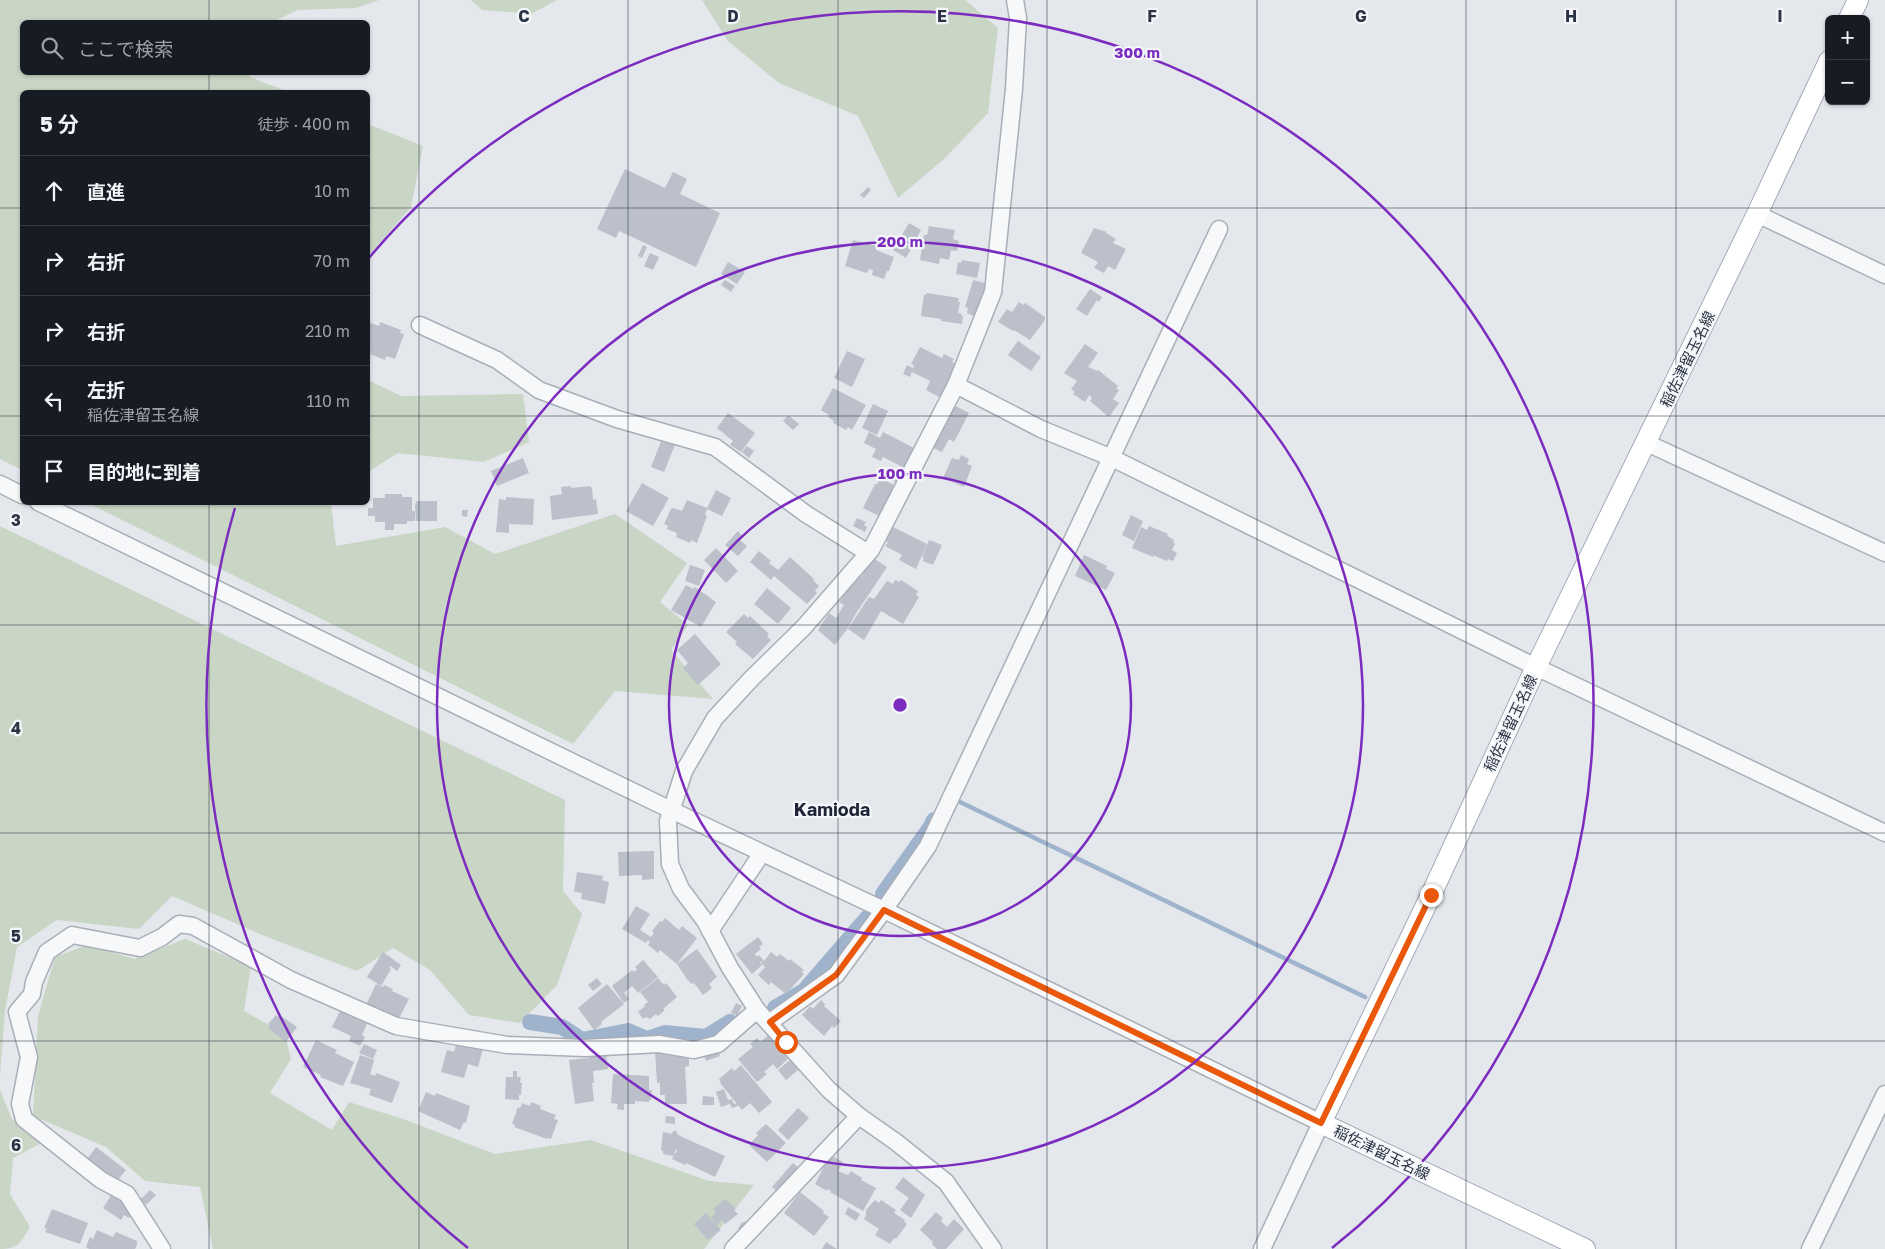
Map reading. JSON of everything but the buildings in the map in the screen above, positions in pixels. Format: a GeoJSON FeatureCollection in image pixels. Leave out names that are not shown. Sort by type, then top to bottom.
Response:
{"type":"FeatureCollection","features":[{"type":"Feature","properties":{"kind":"main road"},"geometry":{"type":"LineString","coordinates":[[1851,15],[1858,0]]}},
{"type":"Feature","properties":{"kind":"main road","name":"稲佐津留玉名線"},"geometry":{"type":"LineString","coordinates":[[1585,1249],[1321,1123],[1431,895],[1536,667],[1649,438],[1825,70]]}},
{"type":"Feature","properties":{"kind":"street"},"geometry":{"type":"LineString","coordinates":[[993,1249],[946,1182],[896,1142],[858,1116],[829,1090],[770,1022],[757,1010],[730,968],[705,920],[682,889],[670,864],[668,821],[684,771],[715,718],[752,678],[804,627],[868,553],[956,384],[993,292],[1014,89],[1018,18],[1015,0]]}},
{"type":"Feature","properties":{"kind":"street"},"geometry":{"type":"LineString","coordinates":[[1757,214],[1885,275]]}},
{"type":"Feature","properties":{"kind":"street"},"geometry":{"type":"LineString","coordinates":[[770,1022],[836,975],[928,846],[1219,229]]}},
{"type":"Feature","properties":{"kind":"street"},"geometry":{"type":"LineString","coordinates":[[420,324],[497,360],[538,390],[617,419],[715,447],[806,514],[868,553]]}},
{"type":"Feature","properties":{"kind":"street"},"geometry":{"type":"LineString","coordinates":[[956,384],[1041,429],[1112,458],[1536,667],[1885,833]]}},
{"type":"Feature","properties":{"kind":"street"},"geometry":{"type":"LineString","coordinates":[[1649,438],[1649,444],[1885,553]]}},
{"type":"Feature","properties":{"kind":"street"},"geometry":{"type":"LineString","coordinates":[[0,484],[20,494]]}},
{"type":"Feature","properties":{"kind":"street"},"geometry":{"type":"LineString","coordinates":[[44,505],[1321,1123],[1262,1249]]}},
{"type":"Feature","properties":{"kind":"street"},"geometry":{"type":"LineString","coordinates":[[710,931],[762,853]]}},
{"type":"Feature","properties":{"kind":"street"},"geometry":{"type":"LineString","coordinates":[[162,1249],[127,1194],[101,1180],[24,1119],[20,1104],[29,1057],[17,1012],[32,994],[34,982],[47,952],[72,935],[140,948],[162,937],[179,924],[193,926],[290,980],[396,1026],[507,1046],[585,1048],[659,1044],[694,1050],[718,1044],[757,1010]]}},
{"type":"Feature","properties":{"kind":"street"},"geometry":{"type":"LineString","coordinates":[[1810,1249],[1885,1094]]}},
{"type":"Feature","properties":{"kind":"street"},"geometry":{"type":"LineString","coordinates":[[733,1249],[858,1116]]}},
{"type":"Feature","properties":{"kind":"green space"},"geometry":{"type":"Polygon","coordinates":[[[0,0],[379,0],[356,8],[298,10],[276,20],[20,20],[20,75],[250,75],[250,77],[283,90],[20,90],[20,469],[0,459],[0,0]]]}},
{"type":"Feature","properties":{"kind":"green space"},"geometry":{"type":"Polygon","coordinates":[[[471,0],[557,0],[531,14],[482,10],[471,0]]]}},
{"type":"Feature","properties":{"kind":"green space"},"geometry":{"type":"Polygon","coordinates":[[[702,0],[965,0],[998,28],[988,113],[945,158],[898,198],[858,116],[779,83],[728,41],[702,0]]]}},
{"type":"Feature","properties":{"kind":"green space"},"geometry":{"type":"Polygon","coordinates":[[[370,125],[423,146],[411,207],[371,253],[370,125]]]}},
{"type":"Feature","properties":{"kind":"green space"},"geometry":{"type":"Polygon","coordinates":[[[370,381],[401,396],[523,394],[529,442],[484,462],[398,453],[370,471],[370,381]]]}},
{"type":"Feature","properties":{"kind":"green space"},"geometry":{"type":"Polygon","coordinates":[[[92,505],[331,505],[336,546],[445,527],[495,554],[615,514],[687,563],[660,602],[688,625],[671,650],[713,699],[615,691],[573,744],[92,505]]]}},
{"type":"Feature","properties":{"kind":"green space"},"geometry":{"type":"Polygon","coordinates":[[[0,526],[565,800],[563,891],[582,914],[557,985],[520,1023],[469,1015],[430,970],[393,948],[357,971],[267,937],[172,896],[139,929],[57,920],[17,947],[5,1011],[0,1075],[0,526]]]}},
{"type":"Feature","properties":{"kind":"green space"},"geometry":{"type":"Polygon","coordinates":[[[185,939],[251,966],[244,1011],[285,1034],[291,1059],[270,1093],[332,1130],[349,1102],[403,1119],[495,1154],[591,1140],[709,1181],[754,1185],[704,1249],[213,1249],[200,1187],[145,1181],[106,1147],[33,1116],[38,1016],[55,957],[87,945],[134,959],[185,939]]]}},
{"type":"Feature","properties":{"kind":"green space"},"geometry":{"type":"Polygon","coordinates":[[[0,1090],[12,1119],[43,1142],[13,1158],[10,1194],[30,1227],[18,1244],[6,1249],[0,1249],[0,1090]]]}},
{"type":"Feature","properties":{"kind":"waterway"},"geometry":{"type":"LineString","coordinates":[[960,802],[1365,997]]}},
{"type":"Feature","properties":{"kind":"waterway"},"geometry":{"type":"LineString","coordinates":[[883,894],[934,820]]}},
{"type":"Feature","properties":{"kind":"waterway"},"geometry":{"type":"LineString","coordinates":[[775,1008],[804,991],[868,917]]}},
{"type":"Feature","properties":{"kind":"waterway"},"geometry":{"type":"LineString","coordinates":[[530,1022],[562,1027],[582,1040],[628,1031],[647,1039],[665,1033],[706,1037],[730,1022]]}},
{"type":"Feature","properties":{"kind":"district","name":"Kamioda"},"geometry":{"type":"Point","coordinates":[832,809]}},
{"type":"Feature","properties":{"kind":"route"},"geometry":{"type":"LineString","coordinates":[[786,1042],[770,1022],[836,975],[884,910],[1321,1123],[1431,895]]}}]}
